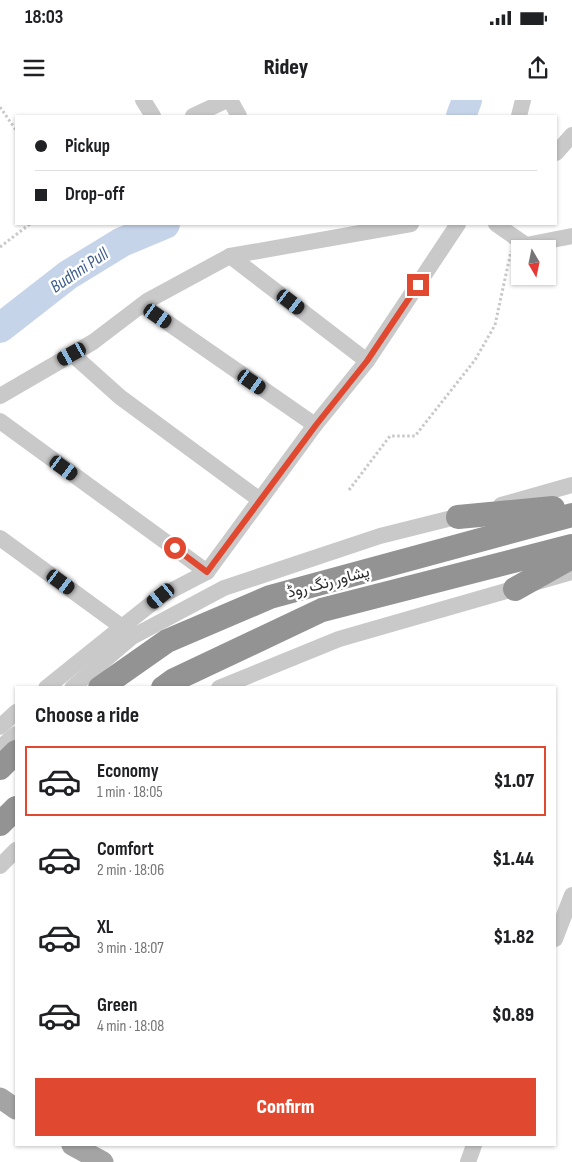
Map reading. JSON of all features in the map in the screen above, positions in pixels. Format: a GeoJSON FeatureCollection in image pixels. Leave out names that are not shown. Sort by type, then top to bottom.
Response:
{"type":"FeatureCollection","features":[{"type":"Feature","properties":{"kind":"highway"},"geometry":{"type":"LineString","coordinates":[[458,517],[572,507]]}},
{"type":"Feature","properties":{"kind":"highway","name":"پشاور رنگ روڈ"},"geometry":{"type":"LineString","coordinates":[[103,686],[167,641],[270,597],[572,515]]}},
{"type":"Feature","properties":{"kind":"highway","name":"پشاور رنگ روڈ"},"geometry":{"type":"LineString","coordinates":[[166,686],[174,680],[322,610],[572,546]]}},
{"type":"Feature","properties":{"kind":"highway"},"geometry":{"type":"LineString","coordinates":[[515,589],[572,557]]}},
{"type":"Feature","properties":{"kind":"highway"},"geometry":{"type":"LineString","coordinates":[[0,768],[15,753]]}},
{"type":"Feature","properties":{"kind":"highway"},"geometry":{"type":"LineString","coordinates":[[0,824],[15,809]]}},
{"type":"Feature","properties":{"kind":"main road"},"geometry":{"type":"LineString","coordinates":[[0,1098],[15,1108]]}},
{"type":"Feature","properties":{"kind":"main road"},"geometry":{"type":"LineString","coordinates":[[74,1146],[102,1162]]}},
{"type":"Feature","properties":{"kind":"street"},"geometry":{"type":"LineString","coordinates":[[143,100],[152,115]]}},
{"type":"Feature","properties":{"kind":"street"},"geometry":{"type":"LineString","coordinates":[[195,115],[229,100],[238,115]]}},
{"type":"Feature","properties":{"kind":"street"},"geometry":{"type":"LineString","coordinates":[[519,115],[523,100]]}},
{"type":"Feature","properties":{"kind":"street"},"geometry":{"type":"LineString","coordinates":[[557,152],[572,135]]}},
{"type":"Feature","properties":{"kind":"street"},"geometry":{"type":"LineString","coordinates":[[0,396],[93,342],[142,305],[230,256],[405,225]]}},
{"type":"Feature","properties":{"kind":"street"},"geometry":{"type":"LineString","coordinates":[[48,686],[161,596],[207,572],[316,425],[367,361],[457,225]]}},
{"type":"Feature","properties":{"kind":"street"},"geometry":{"type":"LineString","coordinates":[[498,225],[526,245],[572,236]]}},
{"type":"Feature","properties":{"kind":"street"},"geometry":{"type":"LineString","coordinates":[[230,256],[367,361]]}},
{"type":"Feature","properties":{"kind":"street"},"geometry":{"type":"LineString","coordinates":[[142,305],[316,425]]}},
{"type":"Feature","properties":{"kind":"street"},"geometry":{"type":"LineString","coordinates":[[72,354],[120,397],[260,500]]}},
{"type":"Feature","properties":{"kind":"street"},"geometry":{"type":"LineString","coordinates":[[0,421],[207,572]]}},
{"type":"Feature","properties":{"kind":"street"},"geometry":{"type":"LineString","coordinates":[[74,686],[132,637],[224,588],[380,536],[458,517],[572,485]]}},
{"type":"Feature","properties":{"kind":"street"},"geometry":{"type":"LineString","coordinates":[[0,538],[122,627]]}},
{"type":"Feature","properties":{"kind":"street"},"geometry":{"type":"LineString","coordinates":[[224,686],[339,639],[572,572]]}},
{"type":"Feature","properties":{"kind":"street"},"geometry":{"type":"LineString","coordinates":[[0,727],[15,713]]}},
{"type":"Feature","properties":{"kind":"street"},"geometry":{"type":"LineString","coordinates":[[0,748],[15,735]]}},
{"type":"Feature","properties":{"kind":"street"},"geometry":{"type":"LineString","coordinates":[[0,866],[15,851]]}},
{"type":"Feature","properties":{"kind":"street"},"geometry":{"type":"LineString","coordinates":[[556,936],[572,895]]}},
{"type":"Feature","properties":{"kind":"street"},"geometry":{"type":"LineString","coordinates":[[468,1162],[474,1146]]}},
{"type":"Feature","properties":{"kind":"path"},"geometry":{"type":"LineString","coordinates":[[0,107],[15,129]]}},
{"type":"Feature","properties":{"kind":"path"},"geometry":{"type":"LineString","coordinates":[[0,247],[29,225]]}},
{"type":"Feature","properties":{"kind":"path"},"geometry":{"type":"LineString","coordinates":[[349,490],[390,436],[415,436],[475,360],[495,325],[514,236]]}},
{"type":"Feature","properties":{"kind":"waterway","name":"Budhni Pull"},"geometry":{"type":"LineString","coordinates":[[461,115],[467,100]]}},
{"type":"Feature","properties":{"kind":"waterway","name":"Budhni Pull"},"geometry":{"type":"LineString","coordinates":[[0,328],[68,275],[122,242],[163,225]]}},
{"type":"Feature","properties":{"kind":"route"},"geometry":{"type":"LineString","coordinates":[[175,548],[207,572],[316,425],[367,361],[418,285]]}}]}
